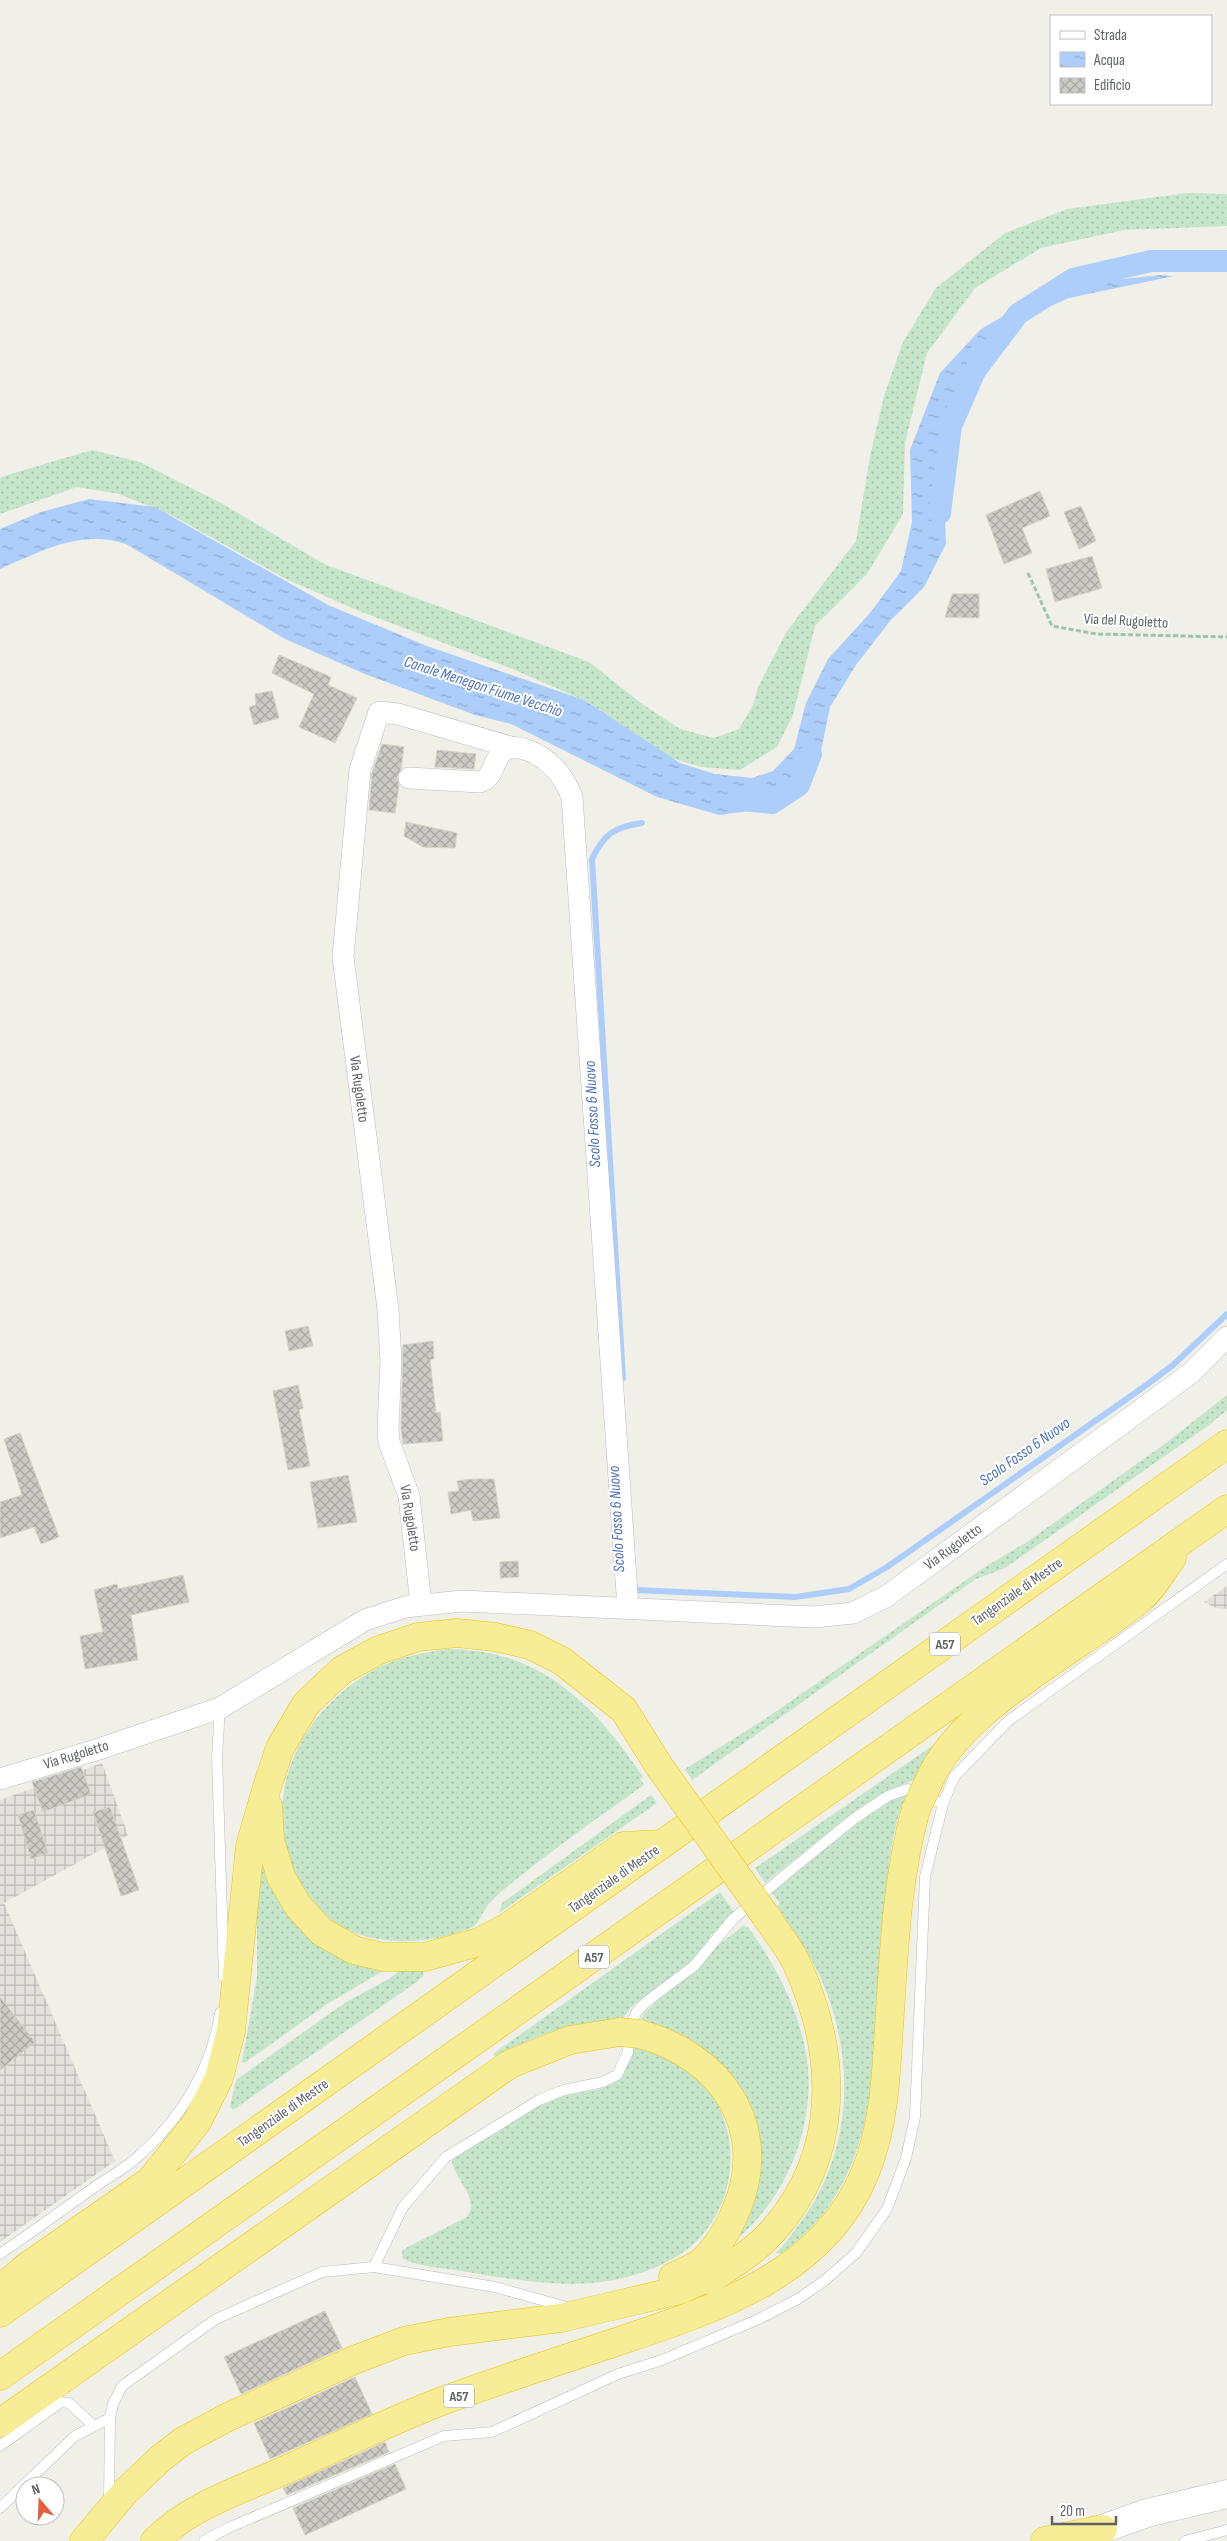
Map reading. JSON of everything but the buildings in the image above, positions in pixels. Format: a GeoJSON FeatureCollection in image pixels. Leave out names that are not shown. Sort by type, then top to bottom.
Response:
{"type":"FeatureCollection","features":[{"type":"Feature","properties":{"kind":"highway","name":"Tangenziale di Mestre"},"geometry":{"type":"LineString","coordinates":[[0,2313],[1227,1444]]}},
{"type":"Feature","properties":{"kind":"highway","name":"A57"},"geometry":{"type":"LineString","coordinates":[[0,2376],[1227,1509]]}},
{"type":"Feature","properties":{"kind":"highway","name":"A57"},"geometry":{"type":"LineString","coordinates":[[155,2541],[166,2530],[206,2505],[436,2404],[687,2318],[778,2276],[813,2249],[838,2220],[864,2176],[880,2131],[897,1909],[904,1849],[916,1809],[938,1762],[985,1710],[1141,1599],[1188,1537]]}},
{"type":"Feature","properties":{"kind":"highway","name":"A57"},"geometry":{"type":"LineString","coordinates":[[0,2290],[25,2268],[150,2181],[197,2122],[218,2078],[231,2031],[250,1846],[280,1748],[306,1704],[342,1670],[379,1650],[418,1637],[457,1633],[495,1637],[530,1645],[562,1660],[624,1710],[659,1766],[765,1914],[795,1961],[821,2032],[827,2068],[825,2118],[815,2163],[794,2202],[772,2232],[746,2256],[602,2347]]}},
{"type":"Feature","properties":{"kind":"highway","name":"A57"},"geometry":{"type":"LineString","coordinates":[[267,1787],[270,1840],[281,1877],[298,1906],[322,1932],[354,1950],[382,1957],[425,1957],[479,1942],[506,1928],[623,1846],[662,1844]]}},
{"type":"Feature","properties":{"kind":"highway","name":"A57"},"geometry":{"type":"LineString","coordinates":[[0,2423],[510,2064],[570,2040],[630,2033],[678,2047],[710,2070],[722,2085],[741,2120],[747,2151],[747,2172],[739,2203],[729,2228],[701,2262],[621,2304]]}},
{"type":"Feature","properties":{"kind":"highway","name":"A57"},"geometry":{"type":"LineString","coordinates":[[84,2541],[109,2510],[160,2458],[183,2442],[237,2413],[354,2360],[412,2339],[585,2312],[680,2290],[725,2270]]}},
{"type":"Feature","properties":{"kind":"highway"},"geometry":{"type":"LineString","coordinates":[[1045,2541],[1103,2529]]}},
{"type":"Feature","properties":{"kind":"main road"},"geometry":{"type":"LineString","coordinates":[[1068,2541],[1148,2513],[1227,2494]]}},
{"type":"Feature","properties":{"kind":"street","name":"Via Rugoletto"},"geometry":{"type":"LineString","coordinates":[[421,1604],[409,1496],[391,1448],[388,1428],[391,1361],[388,1309],[343,957],[360,770],[379,712],[398,714],[532,752],[552,765],[564,781],[574,805],[578,896],[628,1608]]}},
{"type":"Feature","properties":{"kind":"street"},"geometry":{"type":"LineString","coordinates":[[409,778],[480,782],[488,777],[501,752],[514,748]]}},
{"type":"Feature","properties":{"kind":"street","name":"Via Rugoletto"},"geometry":{"type":"LineString","coordinates":[[0,1778],[100,1748],[220,1708],[365,1620],[421,1604],[462,1601],[814,1617],[853,1613],[869,1607],[887,1596],[1191,1373],[1227,1337]]}},
{"type":"Feature","properties":{"kind":"lane"},"geometry":{"type":"LineString","coordinates":[[204,2541],[228,2528],[444,2436],[492,2432],[618,2374],[662,2360],[759,2319],[798,2299],[824,2281],[856,2254],[887,2209],[906,2158],[915,2117],[925,1877],[943,1804],[954,1777],[1008,1721],[1227,1564]]}},
{"type":"Feature","properties":{"kind":"lane"},"geometry":{"type":"LineString","coordinates":[[220,1708],[217,1757],[222,1878],[223,1988]]}},
{"type":"Feature","properties":{"kind":"lane"},"geometry":{"type":"LineString","coordinates":[[374,2267],[403,2207],[446,2157],[539,2100],[564,2090],[603,2082],[617,2075],[628,2052],[629,2029],[638,2011],[646,2002],[694,1966],[733,1919],[791,1870],[855,1818],[888,1796],[908,1789],[943,1804]]}},
{"type":"Feature","properties":{"kind":"lane"},"geometry":{"type":"LineString","coordinates":[[0,2254],[142,2154],[165,2130],[187,2100],[208,2062],[216,2039],[221,2005]]}},
{"type":"Feature","properties":{"kind":"lane"},"geometry":{"type":"LineString","coordinates":[[109,2510],[110,2418],[113,2404],[122,2386],[216,2319],[322,2272],[346,2268],[374,2267],[494,2287],[585,2312]]}},
{"type":"Feature","properties":{"kind":"lane"},"geometry":{"type":"LineString","coordinates":[[0,2446],[61,2402],[69,2403],[94,2426]]}},
{"type":"Feature","properties":{"kind":"lane"},"geometry":{"type":"LineString","coordinates":[[0,2508],[75,2436],[110,2418]]}},
{"type":"Feature","properties":{"kind":"lane"},"geometry":{"type":"LineString","coordinates":[[1186,2541],[1227,2530]]}},
{"type":"Feature","properties":{"kind":"path","name":"Via del Rugoletto"},"geometry":{"type":"LineString","coordinates":[[1028,573],[1052,626],[1097,634],[1227,637]]}},
{"type":"Feature","properties":{"kind":"shaded area"},"geometry":{"type":"Polygon","coordinates":[[[1227,1586],[1227,1609],[1216,1608],[1204,1602],[1227,1586]]]}},
{"type":"Feature","properties":{"kind":"shaded area"},"geometry":{"type":"Polygon","coordinates":[[[102,1763],[128,1835],[4,1903],[115,2161],[0,2242],[0,1800],[102,1763]]]}},
{"type":"Feature","properties":{"kind":"green space"},"geometry":{"type":"Polygon","coordinates":[[[1187,193],[1227,194],[1227,226],[1124,230],[1041,248],[975,288],[927,353],[905,443],[903,514],[867,574],[815,626],[793,715],[777,747],[740,770],[701,767],[668,757],[635,742],[590,703],[515,670],[359,611],[286,579],[175,517],[119,494],[77,487],[0,514],[0,478],[4,476],[92,450],[140,462],[221,503],[324,564],[589,662],[641,703],[680,729],[714,738],[739,729],[753,705],[758,687],[787,631],[856,541],[870,456],[884,396],[903,342],[936,288],[1005,233],[1067,209],[1187,193]]]}},
{"type":"Feature","properties":{"kind":"green space"},"geometry":{"type":"Polygon","coordinates":[[[1227,1395],[1227,1410],[1209,1425],[1005,1568],[976,1579],[692,1780],[685,1769],[765,1719],[985,1567],[1027,1542],[1166,1443],[1227,1395]]]}},
{"type":"Feature","properties":{"kind":"green space"},"geometry":{"type":"Polygon","coordinates":[[[447,1649],[480,1652],[510,1659],[537,1670],[562,1686],[584,1704],[605,1726],[643,1777],[640,1779],[644,1785],[561,1845],[506,1888],[484,1911],[478,1922],[470,1928],[453,1934],[416,1941],[397,1941],[361,1935],[344,1928],[325,1915],[304,1889],[288,1863],[283,1850],[282,1830],[282,1805],[286,1781],[304,1736],[334,1699],[353,1683],[392,1662],[419,1654],[447,1649]]]}},
{"type":"Feature","properties":{"kind":"green space"},"geometry":{"type":"Polygon","coordinates":[[[935,1744],[914,1780],[889,1790],[855,1811],[765,1883],[755,1868],[935,1744]]]}},
{"type":"Feature","properties":{"kind":"green space"},"geometry":{"type":"Polygon","coordinates":[[[903,1794],[907,1794],[896,1826],[888,1871],[872,2084],[862,2134],[845,2180],[818,2220],[780,2254],[776,2253],[798,2226],[815,2200],[828,2174],[837,2145],[842,2117],[844,2087],[843,2058],[829,1999],[819,1974],[777,1906],[780,1903],[772,1893],[834,1838],[867,1814],[903,1794]]]}},
{"type":"Feature","properties":{"kind":"green space"},"geometry":{"type":"Polygon","coordinates":[[[651,1795],[657,1803],[499,1913],[502,1903],[651,1795]]]}},
{"type":"Feature","properties":{"kind":"green space"},"geometry":{"type":"Polygon","coordinates":[[[257,1861],[264,1862],[287,1905],[421,1968],[424,1975],[233,2110],[230,2106],[236,2080],[346,2002],[389,1979],[398,1972],[398,1970],[390,1967],[327,2004],[246,2062],[242,2062],[257,1977],[257,1861]]]}},
{"type":"Feature","properties":{"kind":"green space"},"geometry":{"type":"Polygon","coordinates":[[[720,1892],[734,1912],[712,1934],[700,1954],[631,2007],[621,2021],[571,2026],[526,2042],[496,2057],[493,2054],[720,1892]]]}},
{"type":"Feature","properties":{"kind":"green space"},"geometry":{"type":"Polygon","coordinates":[[[744,1925],[746,1928],[748,1927],[773,1966],[794,2009],[803,2039],[808,2067],[808,2095],[804,2124],[797,2151],[785,2178],[770,2202],[752,2225],[731,2244],[750,2130],[640,2021],[645,2012],[673,1986],[703,1964],[717,1946],[744,1925]]]}},
{"type":"Feature","properties":{"kind":"green space"},"geometry":{"type":"Polygon","coordinates":[[[632,2038],[673,2059],[700,2080],[720,2109],[728,2132],[731,2155],[729,2179],[722,2202],[711,2224],[696,2242],[676,2257],[650,2270],[624,2278],[571,2284],[517,2280],[424,2266],[403,2259],[402,2250],[467,2217],[471,2203],[469,2195],[457,2174],[452,2160],[488,2133],[543,2103],[563,2096],[603,2088],[615,2082],[624,2073],[626,2068],[630,2056],[632,2038]]]}},
{"type":"Feature","properties":{"kind":"water"},"geometry":{"type":"Polygon","coordinates":[[[1161,275],[1174,276],[1069,298],[1023,318],[996,339],[970,373],[951,422],[943,462],[946,544],[924,587],[890,621],[856,665],[830,707],[821,751],[794,791],[756,810],[719,815],[657,797],[511,724],[475,715],[365,674],[285,639],[126,544],[94,539],[62,544],[0,569],[0,529],[41,512],[89,499],[155,507],[328,605],[427,646],[584,700],[680,763],[715,774],[752,778],[773,771],[794,749],[806,703],[828,659],[870,613],[901,571],[912,522],[910,450],[940,373],[981,329],[1035,298],[1083,283],[1161,275]]]}},
{"type":"Feature","properties":{"kind":"waterway","name":"Canale Menegon Fiume Vecchio"},"geometry":{"type":"LineString","coordinates":[[940,513],[951,426],[975,371],[1018,314],[1073,279],[1151,261],[1227,261]]}},
{"type":"Feature","properties":{"kind":"waterway","name":"Canale Menegon Fiume Vecchio"},"geometry":{"type":"LineString","coordinates":[[740,800],[772,803],[799,785],[811,754]]}},
{"type":"Feature","properties":{"kind":"waterway","name":"Scolo Fosso 6 Nuovo"},"geometry":{"type":"LineString","coordinates":[[623,1378],[592,859],[601,843],[611,833],[624,827],[642,823]]}},
{"type":"Feature","properties":{"kind":"waterway","name":"Scolo Fosso 6 Nuovo"},"geometry":{"type":"LineString","coordinates":[[635,1586],[635,1590],[795,1597],[849,1589],[887,1567],[1145,1386],[1173,1365],[1227,1314]]}}]}
